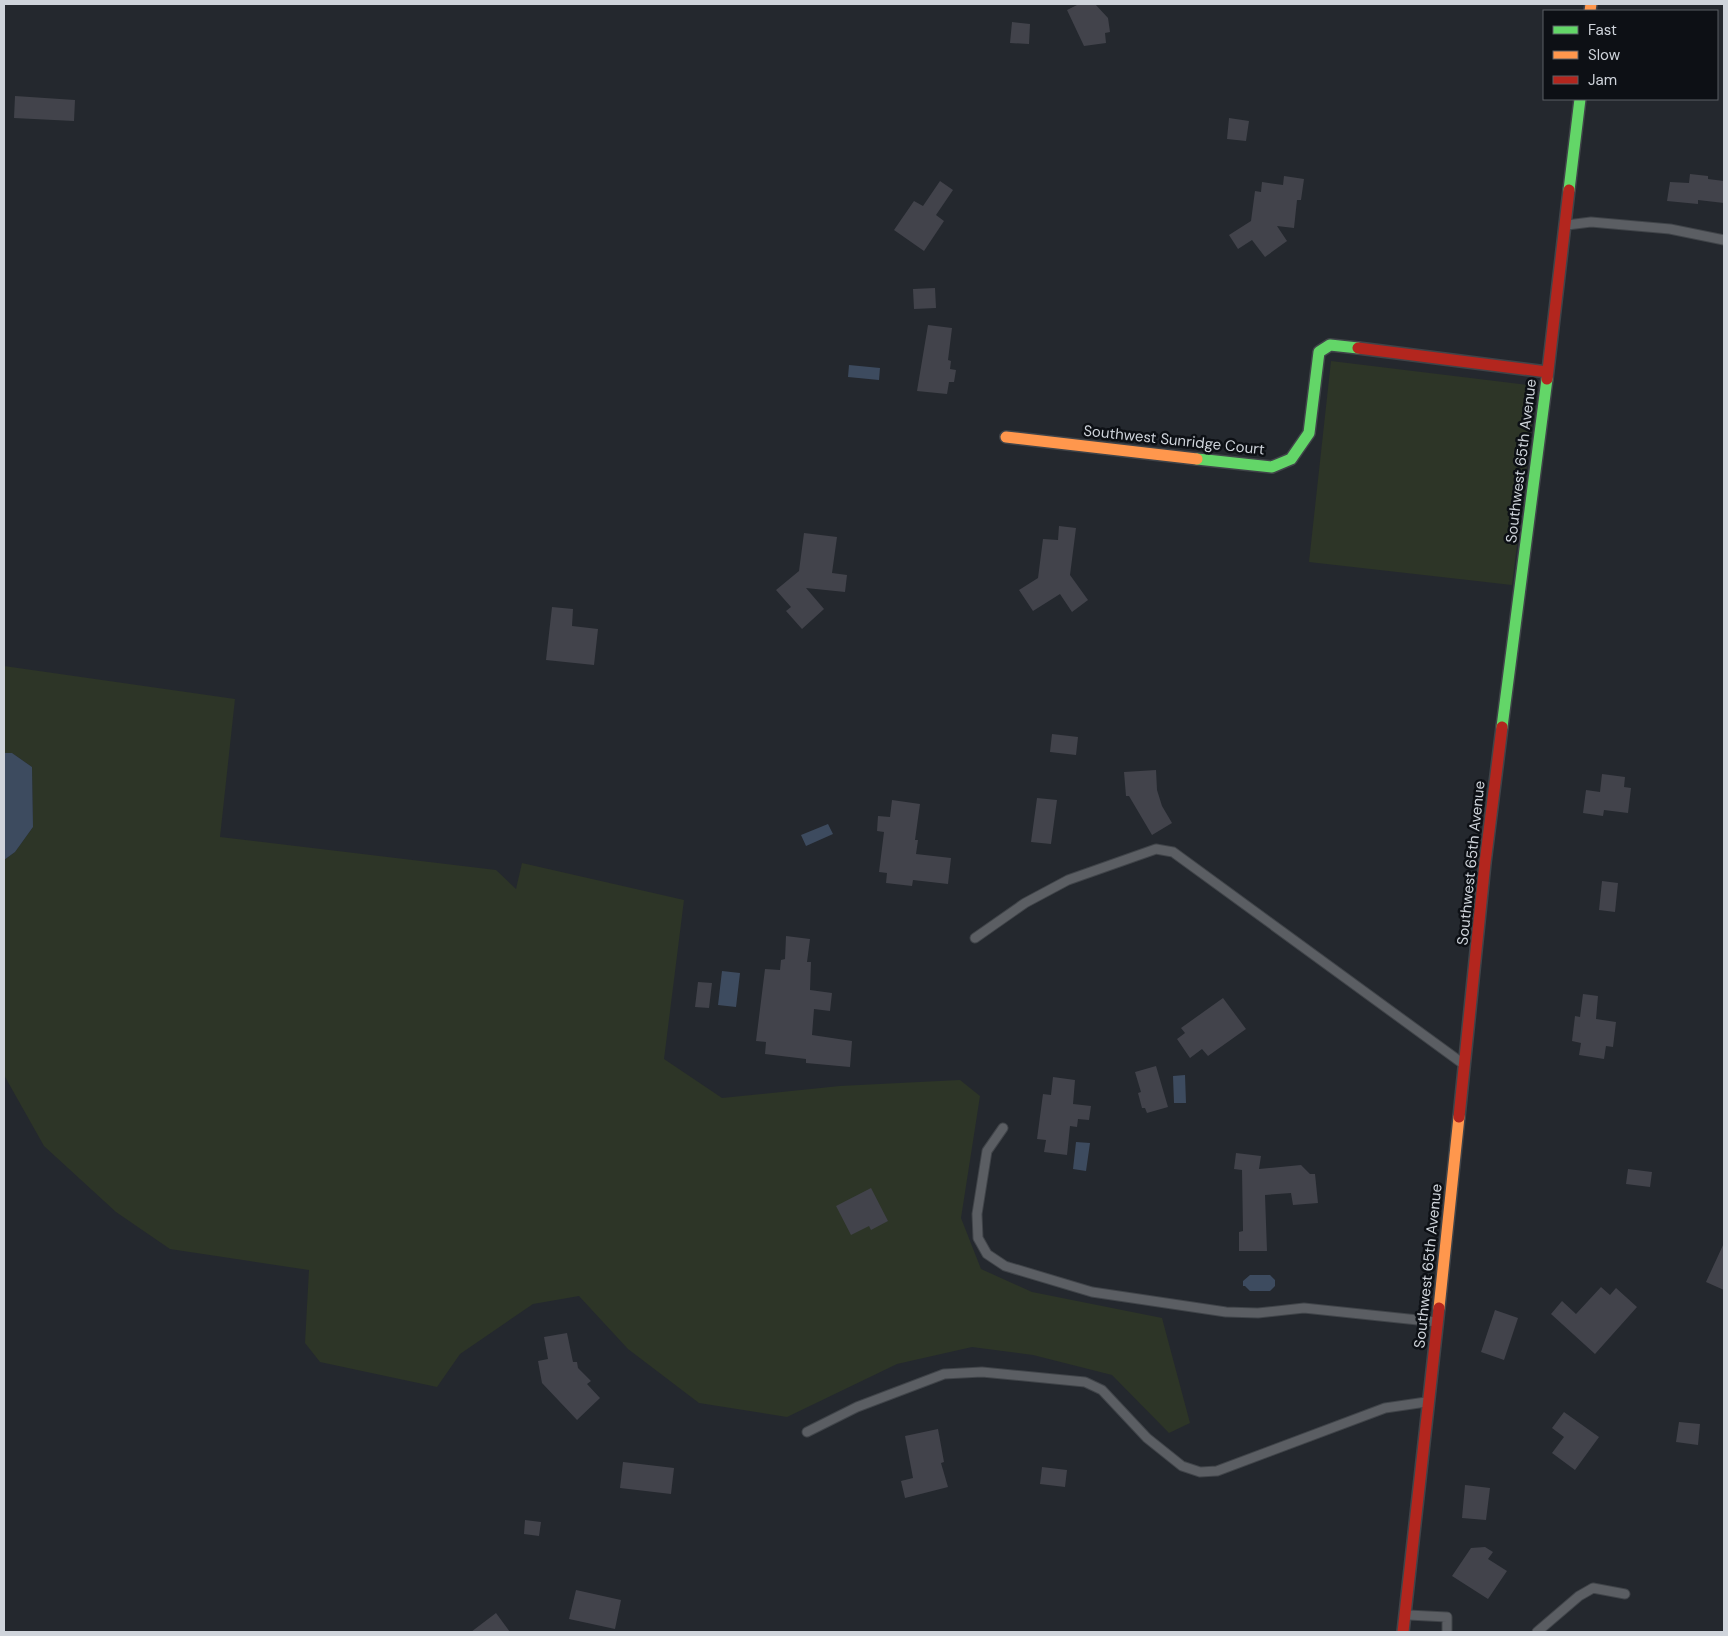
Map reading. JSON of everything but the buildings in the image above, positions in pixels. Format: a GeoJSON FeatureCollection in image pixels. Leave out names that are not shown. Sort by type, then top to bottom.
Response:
{"type":"FeatureCollection","features":[{"type":"Feature","properties":{"kind":"main road","name":"Southwest 65th Avenue"},"geometry":{"type":"LineString","coordinates":[[1403,1632],[1438,1322],[1485,863],[1580,100]]}},
{"type":"Feature","properties":{"kind":"main road","name":"Southwest Sunridge Court"},"geometry":{"type":"LineString","coordinates":[[1006,436],[1272,467],[1291,459],[1308,433],[1319,352],[1330,345],[1547,372]]}},
{"type":"Feature","properties":{"kind":"lane"},"geometry":{"type":"LineString","coordinates":[[1565,226],[1591,222],[1670,229],[1724,240]]}},
{"type":"Feature","properties":{"kind":"lane"},"geometry":{"type":"LineString","coordinates":[[975,938],[1025,903],[1068,880],[1156,849],[1172,852],[1464,1064]]}},
{"type":"Feature","properties":{"kind":"lane"},"geometry":{"type":"LineString","coordinates":[[1003,1128],[987,1150],[977,1214],[978,1238],[987,1254],[1005,1266],[1092,1292],[1226,1312],[1258,1313],[1319,1309],[1438,1322]]}},
{"type":"Feature","properties":{"kind":"lane"},"geometry":{"type":"LineString","coordinates":[[807,1432],[858,1407],[944,1374],[982,1372],[1085,1382],[1102,1390],[1147,1438],[1182,1466],[1200,1472],[1217,1470],[1385,1408],[1429,1401]]}},
{"type":"Feature","properties":{"kind":"lane"},"geometry":{"type":"LineString","coordinates":[[1537,1632],[1578,1596],[1593,1588],[1625,1594]]}},
{"type":"Feature","properties":{"kind":"lane"},"geometry":{"type":"LineString","coordinates":[[1405,1615],[1446,1617],[1447,1632]]}},
{"type":"Feature","properties":{"kind":"green space"},"geometry":{"type":"Polygon","coordinates":[[[1331,361],[1537,386],[1512,585],[1309,562],[1331,361]]]}},
{"type":"Feature","properties":{"kind":"green space"},"geometry":{"type":"Polygon","coordinates":[[[4,666],[235,699],[220,837],[496,870],[516,889],[522,863],[684,900],[664,1059],[722,1098],[840,1086],[960,1080],[980,1096],[961,1218],[981,1269],[1032,1292],[1162,1318],[1190,1423],[1169,1433],[1112,1375],[1033,1355],[972,1347],[897,1364],[787,1417],[699,1403],[628,1349],[579,1296],[533,1304],[460,1354],[437,1387],[320,1362],[305,1343],[309,1270],[170,1249],[116,1212],[44,1146],[4,1075],[4,860],[15,852],[33,827],[32,767],[12,753],[4,753],[4,666]]]}},
{"type":"Feature","properties":{"kind":"water"},"geometry":{"type":"Polygon","coordinates":[[[849,365],[880,368],[879,380],[848,377],[849,365]]]}},
{"type":"Feature","properties":{"kind":"water"},"geometry":{"type":"Polygon","coordinates":[[[4,753],[12,753],[32,767],[33,827],[15,852],[4,860],[4,753]]]}},
{"type":"Feature","properties":{"kind":"water"},"geometry":{"type":"Polygon","coordinates":[[[828,824],[833,834],[806,846],[801,835],[828,824]]]}},
{"type":"Feature","properties":{"kind":"water"},"geometry":{"type":"Polygon","coordinates":[[[722,971],[740,973],[736,1007],[718,1005],[722,971]]]}},
{"type":"Feature","properties":{"kind":"water"},"geometry":{"type":"Polygon","coordinates":[[[1185,1075],[1186,1103],[1174,1103],[1173,1076],[1185,1075]]]}},
{"type":"Feature","properties":{"kind":"water"},"geometry":{"type":"Polygon","coordinates":[[[1076,1142],[1090,1143],[1086,1171],[1073,1169],[1076,1142]]]}},
{"type":"Feature","properties":{"kind":"water"},"geometry":{"type":"Polygon","coordinates":[[[1250,1275],[1270,1275],[1275,1280],[1275,1286],[1270,1291],[1250,1291],[1243,1286],[1243,1281],[1250,1275]]]}},
{"type":"Feature","properties":{"kind":"traffic: fast"},"geometry":{"type":"LineString","coordinates":[[1569,190],[1580,100]]}},
{"type":"Feature","properties":{"kind":"traffic: fast"},"geometry":{"type":"LineString","coordinates":[[1197,459],[1272,467],[1291,459],[1309,433],[1319,352],[1330,345],[1358,348]]}},
{"type":"Feature","properties":{"kind":"traffic: fast"},"geometry":{"type":"LineString","coordinates":[[1502,727],[1547,379]]}},
{"type":"Feature","properties":{"kind":"traffic: slow"},"geometry":{"type":"LineString","coordinates":[[1590,10],[1591,4]]}},
{"type":"Feature","properties":{"kind":"traffic: slow"},"geometry":{"type":"LineString","coordinates":[[1006,437],[1197,459]]}},
{"type":"Feature","properties":{"kind":"traffic: slow"},"geometry":{"type":"LineString","coordinates":[[1439,1308],[1459,1117]]}},
{"type":"Feature","properties":{"kind":"traffic: jam"},"geometry":{"type":"LineString","coordinates":[[1547,379],[1569,190]]}},
{"type":"Feature","properties":{"kind":"traffic: jam"},"geometry":{"type":"LineString","coordinates":[[1358,348],[1547,372]]}},
{"type":"Feature","properties":{"kind":"traffic: jam"},"geometry":{"type":"LineString","coordinates":[[1459,1117],[1485,863],[1502,727]]}},
{"type":"Feature","properties":{"kind":"traffic: jam"},"geometry":{"type":"LineString","coordinates":[[1403,1632],[1439,1308]]}}]}
